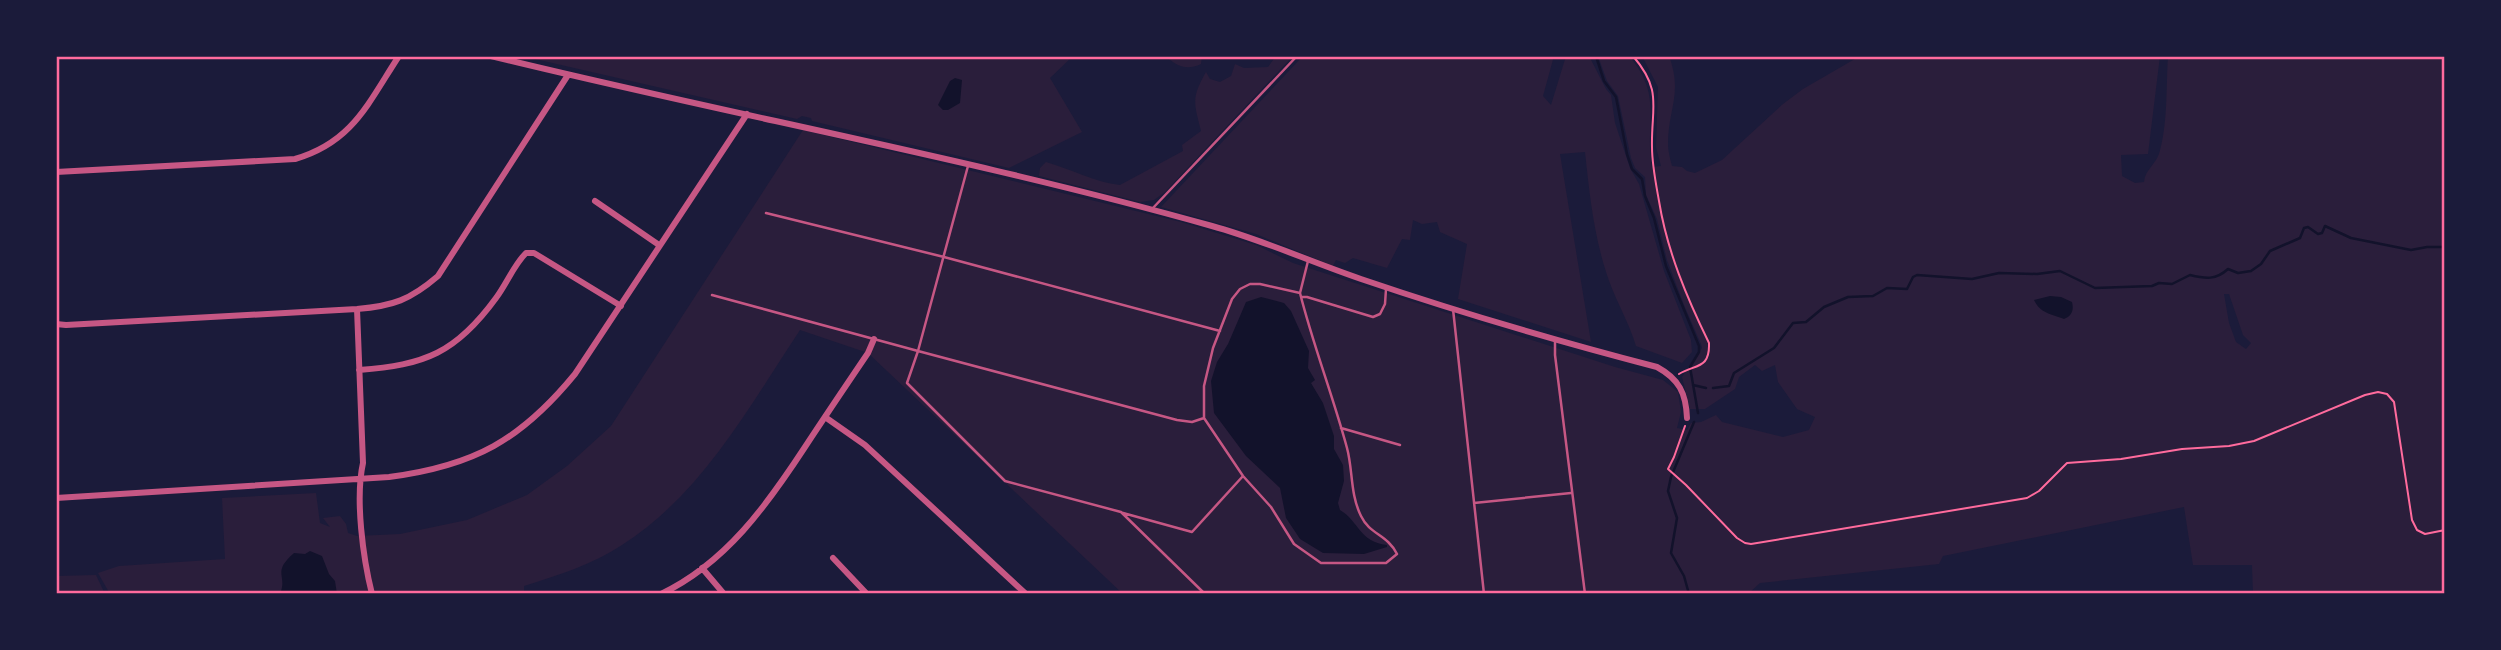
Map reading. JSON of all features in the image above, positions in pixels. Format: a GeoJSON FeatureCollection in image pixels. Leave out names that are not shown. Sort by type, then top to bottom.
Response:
{"type":"FeatureCollection","features":[{"type":"Feature","properties":{"kind":"street"},"geometry":{"type":"LineString","coordinates":[[56,172],[295,159],[314,154],[346,133],[359,118],[399,56]]}},
{"type":"Feature","properties":{"kind":"street"},"geometry":{"type":"LineString","coordinates":[[491,56],[969,163],[1152,209],[1263,241],[1308,261],[1386,288],[1555,341],[1657,367],[1668,373],[1682,387],[1687,418]]}},
{"type":"Feature","properties":{"kind":"street"},"geometry":{"type":"LineString","coordinates":[[56,324],[66,326],[356,309],[400,302],[418,293],[438,276],[568,75]]}},
{"type":"Feature","properties":{"kind":"street"},"geometry":{"type":"LineString","coordinates":[[57,497],[359,480],[424,472],[456,464],[503,442],[522,430],[575,374],[747,114]]}},
{"type":"Feature","properties":{"kind":"street"},"geometry":{"type":"LineString","coordinates":[[595,201],[659,245]]}},
{"type":"Feature","properties":{"kind":"street"},"geometry":{"type":"LineString","coordinates":[[359,370],[412,363],[453,343],[478,321],[526,253],[534,253],[621,306]]}},
{"type":"Feature","properties":{"kind":"street"},"geometry":{"type":"LineString","coordinates":[[356,309],[363,463],[359,480],[366,567],[372,594]]}},
{"type":"Feature","properties":{"kind":"street"},"geometry":{"type":"LineString","coordinates":[[661,594],[702,568],[730,546],[751,524],[771,499],[867,353],[873,339]]}},
{"type":"Feature","properties":{"kind":"street"},"geometry":{"type":"LineString","coordinates":[[825,417],[865,445],[1026,594]]}},
{"type":"Feature","properties":{"kind":"street"},"geometry":{"type":"LineString","coordinates":[[833,558],[867,594]]}},
{"type":"Feature","properties":{"kind":"street"},"geometry":{"type":"LineString","coordinates":[[702,568],[724,594]]}},
{"type":"Feature","properties":{"kind":"lane"},"geometry":{"type":"LineString","coordinates":[[1152,209],[1297,56]]}},
{"type":"Feature","properties":{"kind":"lane"},"geometry":{"type":"LineString","coordinates":[[969,163],[907,383],[1005,481],[1192,532],[1243,476]]}},
{"type":"Feature","properties":{"kind":"lane"},"geometry":{"type":"LineString","coordinates":[[766,213],[944,257],[1220,331]]}},
{"type":"Feature","properties":{"kind":"lane"},"geometry":{"type":"LineString","coordinates":[[1308,261],[1300,295],[1348,450],[1352,487],[1361,517],[1370,530],[1391,541],[1397,554],[1386,563],[1321,563],[1294,544],[1271,507],[1243,476],[1203,418],[1204,386],[1213,348],[1232,299],[1240,289],[1250,284],[1260,284],[1300,295],[1307,297],[1373,317],[1380,314],[1385,304],[1386,288]]}},
{"type":"Feature","properties":{"kind":"lane"},"geometry":{"type":"LineString","coordinates":[[712,295],[1177,420],[1192,422],[1203,418]]}},
{"type":"Feature","properties":{"kind":"lane"},"geometry":{"type":"LineString","coordinates":[[1453,309],[1484,594]]}},
{"type":"Feature","properties":{"kind":"lane"},"geometry":{"type":"LineString","coordinates":[[1555,341],[1585,594]]}},
{"type":"Feature","properties":{"kind":"lane"},"geometry":{"type":"LineString","coordinates":[[1341,428],[1400,445]]}},
{"type":"Feature","properties":{"kind":"lane"},"geometry":{"type":"LineString","coordinates":[[1474,503],[1573,492]]}},
{"type":"Feature","properties":{"kind":"lane"},"geometry":{"type":"LineString","coordinates":[[1121,512],[1205,594]]}},
{"type":"Feature","properties":{"kind":"path"},"geometry":{"type":"LineString","coordinates":[[1633,56],[1644,69],[1653,88],[1655,104],[1652,150],[1667,236],[1676,268],[1709,343],[1707,359],[1697,368],[1685,370]]}},
{"type":"Feature","properties":{"kind":"path"},"geometry":{"type":"LineString","coordinates":[[1687,418],[1668,469],[1745,544],[1771,542],[2027,498],[2039,491],[2067,463],[2254,441],[2339,404],[2378,392],[2387,394],[2394,402],[2412,520],[2417,530],[2425,534],[2445,530]]}},
{"type":"Feature","properties":{"kind":"shaded area"},"geometry":{"type":"Polygon","coordinates":[[[522,56],[1073,56],[1050,78],[1082,132],[1009,168],[812,121],[811,118],[802,116],[797,119],[522,56]]]}},
{"type":"Feature","properties":{"kind":"shaded area"},"geometry":{"type":"Polygon","coordinates":[[[1165,56],[1202,56],[1201,64],[1186,67],[1165,56]]]}},
{"type":"Feature","properties":{"kind":"shaded area"},"geometry":{"type":"Polygon","coordinates":[[[1276,56],[1293,56],[1165,192],[1154,200],[1140,202],[1039,176],[1040,168],[1046,162],[1120,185],[1183,151],[1182,145],[1201,131],[1195,101],[1206,72],[1210,79],[1220,82],[1231,76],[1235,64],[1244,68],[1268,67],[1276,56]]]}},
{"type":"Feature","properties":{"kind":"shaded area"},"geometry":{"type":"Polygon","coordinates":[[[1303,56],[1554,56],[1543,96],[1551,105],[1566,56],[1589,56],[1611,95],[1615,123],[1630,168],[1639,184],[1664,271],[1691,340],[1692,352],[1682,363],[1636,346],[1602,257],[1591,205],[1585,152],[1560,154],[1591,342],[1458,299],[1467,244],[1440,232],[1437,222],[1422,224],[1413,220],[1410,240],[1402,239],[1387,268],[1353,258],[1345,263],[1336,260],[1333,266],[1256,234],[1161,207],[1303,56]]]}},
{"type":"Feature","properties":{"kind":"shaded area"},"geometry":{"type":"Polygon","coordinates":[[[1598,56],[1629,56],[1640,71],[1650,97],[1652,167],[1661,166],[1656,147],[1658,87],[1642,56],[1669,56],[1675,80],[1668,147],[1670,158],[1672,166],[1695,173],[1722,160],[1803,89],[1860,56],[2160,56],[2148,154],[2121,155],[2122,176],[2135,183],[2144,182],[2159,154],[2165,118],[2168,56],[2445,56],[2445,593],[2253,594],[2252,565],[2193,565],[2184,507],[1943,556],[1939,564],[1760,583],[1748,594],[1123,594],[868,353],[800,330],[722,447],[677,500],[651,524],[611,552],[574,569],[524,586],[524,594],[110,594],[98,573],[119,566],[225,559],[222,498],[316,493],[320,523],[330,527],[323,518],[340,516],[348,533],[357,536],[400,534],[467,520],[527,495],[567,466],[611,426],[803,130],[1181,222],[1256,245],[1293,263],[1663,380],[1678,392],[1681,412],[1677,428],[1687,430],[1691,423],[1716,415],[1722,422],[1783,437],[1809,430],[1815,417],[1797,409],[1778,382],[1775,365],[1762,371],[1755,365],[1739,377],[1735,389],[1705,409],[1690,409],[1682,377],[1702,348],[1701,344],[1667,260],[1657,219],[1646,195],[1645,177],[1635,168],[1631,158],[1618,96],[1607,81],[1598,56]],[[2224,294],[2229,323],[2236,342],[2246,349],[2251,343],[2243,335],[2229,294],[2224,294]]]}},
{"type":"Feature","properties":{"kind":"shaded area"},"geometry":{"type":"Polygon","coordinates":[[[955,78],[962,80],[960,103],[943,110],[938,105],[950,81],[955,78]]]}},
{"type":"Feature","properties":{"kind":"shaded area"},"geometry":{"type":"Polygon","coordinates":[[[2050,296],[2072,302],[2071,314],[2064,319],[2039,308],[2034,300],[2050,296]]]}},
{"type":"Feature","properties":{"kind":"shaded area"},"geometry":{"type":"Polygon","coordinates":[[[1261,297],[1284,303],[1291,311],[1309,351],[1308,368],[1315,380],[1311,383],[1323,403],[1334,436],[1334,449],[1343,465],[1344,481],[1338,503],[1340,510],[1365,536],[1387,547],[1364,554],[1323,553],[1300,539],[1286,518],[1280,488],[1246,456],[1214,413],[1211,381],[1217,362],[1246,302],[1261,297]]]}},
{"type":"Feature","properties":{"kind":"shaded area"},"geometry":{"type":"Polygon","coordinates":[[[310,551],[322,556],[335,581],[337,594],[280,594],[283,565],[294,553],[305,554],[310,551]]]}},
{"type":"Feature","properties":{"kind":"shaded area"},"geometry":{"type":"Polygon","coordinates":[[[96,575],[105,594],[56,594],[56,576],[96,575]]]}},
{"type":"Feature","properties":{"kind":"waterway"},"geometry":{"type":"LineString","coordinates":[[1596,56],[1604,81],[1616,97],[1627,154],[1632,169],[1642,179],[1666,266],[1699,346],[1699,352],[1690,367],[1698,413]]}},
{"type":"Feature","properties":{"kind":"waterway"},"geometry":{"type":"LineString","coordinates":[[1713,388],[1729,386],[1734,373],[1774,348],[1793,323],[1806,322],[1824,307],[1848,297],[1873,296],[1887,288],[1907,289],[1917,275],[1972,279],[1999,273],[2037,274],[2060,271],[2095,288],[2172,284],[2190,275],[2210,278],[2228,269],[2238,273],[2251,271],[2261,264],[2270,251],[2300,238],[2304,228],[2308,227],[2318,234],[2322,233],[2325,226],[2351,238],[2411,250],[2445,247]]}},
{"type":"Feature","properties":{"kind":"waterway"},"geometry":{"type":"LineString","coordinates":[[1693,385],[1706,388]]}},
{"type":"Feature","properties":{"kind":"waterway"},"geometry":{"type":"LineString","coordinates":[[1689,594],[1684,576],[1671,553],[1677,518],[1668,491],[1671,477],[1694,422]]}}]}
